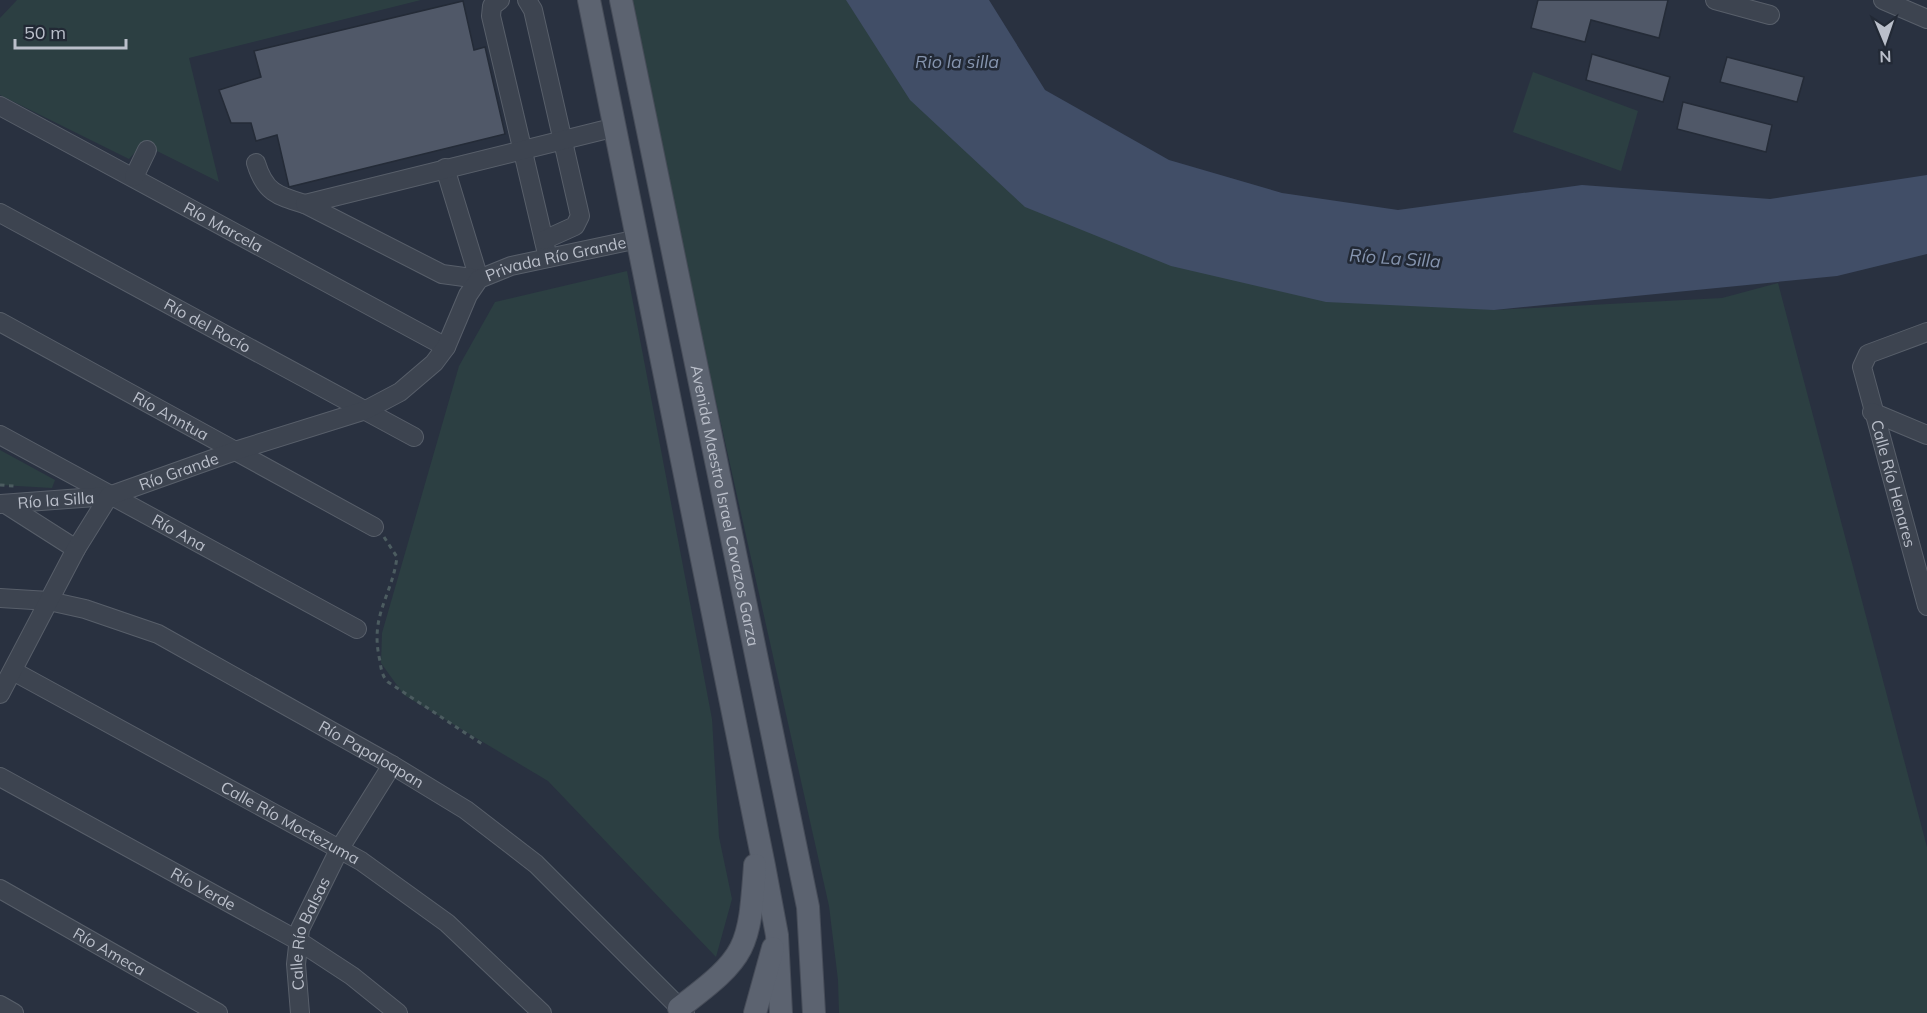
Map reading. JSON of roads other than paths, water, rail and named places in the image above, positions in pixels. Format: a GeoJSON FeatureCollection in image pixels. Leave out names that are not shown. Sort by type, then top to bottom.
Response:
{"type":"FeatureCollection","features":[{"type":"Feature","properties":{"kind":"main road","name":"Avenida Maestro Israel Cavazos Garza"},"geometry":{"type":"LineString","coordinates":[[589,0],[758,833],[777,935],[781,1013]]}},
{"type":"Feature","properties":{"kind":"main road","name":"Avenida Maestro Israel Cavazos Garza"},"geometry":{"type":"LineString","coordinates":[[621,0],[808,907],[814,1013]]}},
{"type":"Feature","properties":{"kind":"main road"},"geometry":{"type":"LineString","coordinates":[[681,448],[690,461],[702,495],[715,505],[725,504]]}},
{"type":"Feature","properties":{"kind":"main road"},"geometry":{"type":"LineString","coordinates":[[679,1011],[727,971],[742,949],[753,909],[758,833]]}},
{"type":"Feature","properties":{"kind":"main road"},"geometry":{"type":"LineString","coordinates":[[755,1013],[777,935]]}},
{"type":"Feature","properties":{"kind":"street"},"geometry":{"type":"LineString","coordinates":[[500,0],[492,6],[491,16],[548,258]]}},
{"type":"Feature","properties":{"kind":"street"},"geometry":{"type":"LineString","coordinates":[[527,0],[533,10],[580,216],[575,226],[544,240]]}},
{"type":"Feature","properties":{"kind":"street"},"geometry":{"type":"LineString","coordinates":[[1883,0],[1922,11]]}},
{"type":"Feature","properties":{"kind":"street"},"geometry":{"type":"LineString","coordinates":[[1728,2],[1754,5],[1770,15]]}},
{"type":"Feature","properties":{"kind":"street","name":"Río Marcela"},"geometry":{"type":"LineString","coordinates":[[0,106],[446,346]]}},
{"type":"Feature","properties":{"kind":"street"},"geometry":{"type":"LineString","coordinates":[[305,204],[616,127]]}},
{"type":"Feature","properties":{"kind":"street"},"geometry":{"type":"LineString","coordinates":[[134,177],[147,150]]}},
{"type":"Feature","properties":{"kind":"street"},"geometry":{"type":"LineString","coordinates":[[256,163],[266,186],[281,197],[305,204],[442,274],[479,279],[445,168]]}},
{"type":"Feature","properties":{"kind":"street","name":"Río del Rocío"},"geometry":{"type":"LineString","coordinates":[[0,213],[414,437]]}},
{"type":"Feature","properties":{"kind":"street","name":"Privada Río Grande"},"geometry":{"type":"LineString","coordinates":[[446,346],[468,295],[479,279],[511,266],[638,239]]}},
{"type":"Feature","properties":{"kind":"street","name":"Río Anntua"},"geometry":{"type":"LineString","coordinates":[[0,322],[238,450],[374,527]]}},
{"type":"Feature","properties":{"kind":"street","name":"Calle Río Henares"},"geometry":{"type":"LineString","coordinates":[[1927,332],[1873,352],[1863,361],[1863,380],[1927,606]]}},
{"type":"Feature","properties":{"kind":"street","name":"Río Grande"},"geometry":{"type":"LineString","coordinates":[[110,496],[238,450],[366,410],[416,380],[446,346]]}},
{"type":"Feature","properties":{"kind":"street"},"geometry":{"type":"LineString","coordinates":[[1872,412],[1927,435]]}},
{"type":"Feature","properties":{"kind":"street","name":"Río Ana"},"geometry":{"type":"LineString","coordinates":[[0,435],[357,629]]}},
{"type":"Feature","properties":{"kind":"street"},"geometry":{"type":"LineString","coordinates":[[0,694],[76,549],[110,496]]}},
{"type":"Feature","properties":{"kind":"street","name":"Río la Silla"},"geometry":{"type":"LineString","coordinates":[[4,504],[110,496]]}},
{"type":"Feature","properties":{"kind":"street"},"geometry":{"type":"LineString","coordinates":[[4,504],[76,549]]}},
{"type":"Feature","properties":{"kind":"street"},"geometry":{"type":"LineString","coordinates":[[1909,543],[1927,548]]}},
{"type":"Feature","properties":{"kind":"street","name":"Río Papaloapan"},"geometry":{"type":"LineString","coordinates":[[0,598],[49,602],[124,620],[158,634],[392,765],[466,810],[536,864],[679,1011]]}},
{"type":"Feature","properties":{"kind":"street","name":"Calle Río Moctezuma"},"geometry":{"type":"LineString","coordinates":[[13,671],[340,848],[414,897],[447,923],[542,1013]]}},
{"type":"Feature","properties":{"kind":"street","name":"Calle Río Balsas"},"geometry":{"type":"LineString","coordinates":[[300,1013],[297,940],[340,848],[392,765]]}},
{"type":"Feature","properties":{"kind":"street","name":"Río Verde"},"geometry":{"type":"LineString","coordinates":[[0,777],[297,940],[352,976],[398,1013]]}},
{"type":"Feature","properties":{"kind":"street","name":"Río Ameca"},"geometry":{"type":"LineString","coordinates":[[0,889],[218,1013]]}},
{"type":"Feature","properties":{"kind":"street"},"geometry":{"type":"LineString","coordinates":[[0,1005],[14,1013]]}},
{"type":"Feature","properties":{"kind":"water","name":"Rio la silla"},"geometry":{"type":"Polygon","coordinates":[[[846,0],[989,0],[1045,90],[1169,160],[1282,193],[1398,210],[1582,185],[1770,199],[1927,175],[1927,254],[1837,276],[1494,310],[1326,302],[1171,266],[1025,207],[910,100],[846,0]]]}},
{"type":"Feature","properties":{"kind":"water label","name":"Río La Silla"},"geometry":{"type":"Point","coordinates":[1395,258]}}]}
